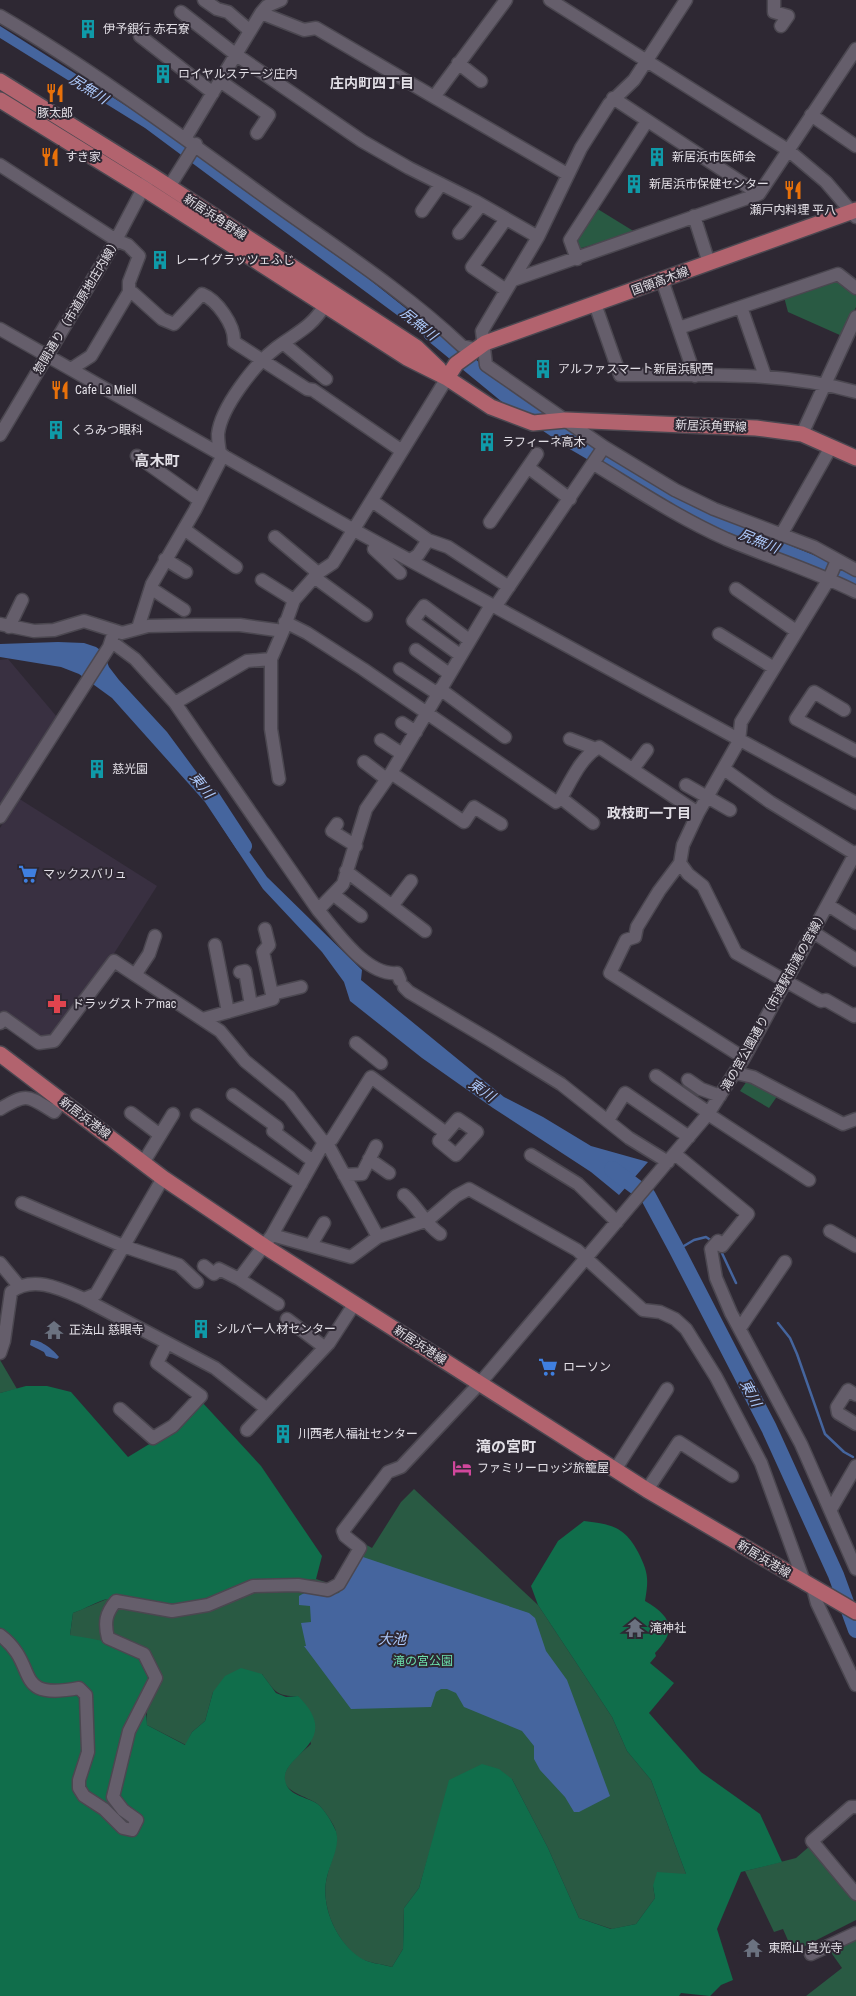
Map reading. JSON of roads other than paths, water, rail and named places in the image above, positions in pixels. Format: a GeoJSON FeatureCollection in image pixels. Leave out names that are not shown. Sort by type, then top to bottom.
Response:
{"type":"FeatureCollection","features":[{"type":"Feature","properties":{"kind":"main road","name":"新居浜角野線"},"geometry":{"type":"LineString","coordinates":[[0,81],[324,305],[407,358],[447,378],[491,407],[533,423],[564,421],[756,428],[802,434],[856,458]]}},
{"type":"Feature","properties":{"kind":"main road","name":"新居浜角野線"},"geometry":{"type":"LineString","coordinates":[[0,100],[147,182],[168,187],[416,347],[447,378]]}},
{"type":"Feature","properties":{"kind":"main road","name":"国領高木線"},"geometry":{"type":"LineString","coordinates":[[470,353],[595,304],[855,213]]}},
{"type":"Feature","properties":{"kind":"main road"},"geometry":{"type":"LineString","coordinates":[[447,378],[470,353]]}},
{"type":"Feature","properties":{"kind":"main road","name":"新居浜港線"},"geometry":{"type":"LineString","coordinates":[[0,1054],[163,1178],[268,1240],[355,1303],[615,1470],[856,1612]]}},
{"type":"Feature","properties":{"kind":"street"},"geometry":{"type":"LineString","coordinates":[[204,0],[217,9],[228,12],[250,30]]}},
{"type":"Feature","properties":{"kind":"street"},"geometry":{"type":"LineString","coordinates":[[168,187],[184,161],[213,92],[235,54],[261,12],[267,6],[281,0]]}},
{"type":"Feature","properties":{"kind":"street"},"geometry":{"type":"LineString","coordinates":[[434,97],[506,0]]}},
{"type":"Feature","properties":{"kind":"street"},"geometry":{"type":"LineString","coordinates":[[550,0],[788,150],[826,182],[855,213]]}},
{"type":"Feature","properties":{"kind":"street"},"geometry":{"type":"LineString","coordinates":[[470,353],[538,238],[567,174],[613,98],[634,80],[686,0]]}},
{"type":"Feature","properties":{"kind":"street"},"geometry":{"type":"LineString","coordinates":[[774,0],[774,12],[788,16],[781,26]]}},
{"type":"Feature","properties":{"kind":"street"},"geometry":{"type":"LineString","coordinates":[[181,12],[235,54],[362,141],[538,238]]}},
{"type":"Feature","properties":{"kind":"street"},"geometry":{"type":"LineString","coordinates":[[261,12],[304,30],[316,28],[567,174]]}},
{"type":"Feature","properties":{"kind":"street"},"geometry":{"type":"LineString","coordinates":[[0,16],[99,77],[371,271],[470,353],[564,421],[599,456],[682,518],[727,539],[830,577],[856,592]]}},
{"type":"Feature","properties":{"kind":"street"},"geometry":{"type":"LineString","coordinates":[[140,36],[213,92]]}},
{"type":"Feature","properties":{"kind":"street"},"geometry":{"type":"LineString","coordinates":[[506,219],[472,267],[510,285],[694,216],[759,194],[856,49]]}},
{"type":"Feature","properties":{"kind":"street"},"geometry":{"type":"LineString","coordinates":[[458,63],[481,80]]}},
{"type":"Feature","properties":{"kind":"street"},"geometry":{"type":"LineString","coordinates":[[220,81],[269,115],[257,133]]}},
{"type":"Feature","properties":{"kind":"street"},"geometry":{"type":"LineString","coordinates":[[613,98],[759,194]]}},
{"type":"Feature","properties":{"kind":"street"},"geometry":{"type":"LineString","coordinates":[[811,115],[856,146]]}},
{"type":"Feature","properties":{"kind":"street"},"geometry":{"type":"LineString","coordinates":[[577,259],[570,240],[647,121]]}},
{"type":"Feature","properties":{"kind":"street"},"geometry":{"type":"LineString","coordinates":[[0,166],[116,240],[128,245],[139,256],[128,282],[129,292],[91,356],[71,369]]}},
{"type":"Feature","properties":{"kind":"street","name":"惣開通り（市道原地庄内線）"},"geometry":{"type":"LineString","coordinates":[[0,435],[116,240],[147,182]]}},
{"type":"Feature","properties":{"kind":"street"},"geometry":{"type":"LineString","coordinates":[[422,211],[440,184]]}},
{"type":"Feature","properties":{"kind":"street"},"geometry":{"type":"LineString","coordinates":[[459,232],[481,205]]}},
{"type":"Feature","properties":{"kind":"street"},"geometry":{"type":"LineString","coordinates":[[694,216],[710,263]]}},
{"type":"Feature","properties":{"kind":"street"},"geometry":{"type":"LineString","coordinates":[[679,328],[838,274],[856,288]]}},
{"type":"Feature","properties":{"kind":"street"},"geometry":{"type":"LineString","coordinates":[[662,280],[695,376]]}},
{"type":"Feature","properties":{"kind":"street"},"geometry":{"type":"LineString","coordinates":[[129,292],[133,293],[162,319],[174,324],[196,298],[202,294],[209,297],[222,311],[232,328],[234,342],[307,389],[313,390],[402,451]]}},
{"type":"Feature","properties":{"kind":"street"},"geometry":{"type":"LineString","coordinates":[[595,304],[620,375],[765,376],[824,383],[856,392]]}},
{"type":"Feature","properties":{"kind":"street"},"geometry":{"type":"LineString","coordinates":[[138,628],[150,591],[165,559],[184,529],[221,454],[218,435],[226,413],[246,380],[264,360],[283,343],[300,334],[318,315],[324,305]]}},
{"type":"Feature","properties":{"kind":"street"},"geometry":{"type":"LineString","coordinates":[[741,307],[765,376]]}},
{"type":"Feature","properties":{"kind":"street"},"geometry":{"type":"LineString","coordinates":[[802,434],[856,317]]}},
{"type":"Feature","properties":{"kind":"street"},"geometry":{"type":"LineString","coordinates":[[0,328],[354,530],[856,803]]}},
{"type":"Feature","properties":{"kind":"street"},"geometry":{"type":"LineString","coordinates":[[283,343],[326,379]]}},
{"type":"Feature","properties":{"kind":"street"},"geometry":{"type":"LineString","coordinates":[[279,779],[271,729],[271,659],[294,600],[316,575],[333,563],[447,378]]}},
{"type":"Feature","properties":{"kind":"street"},"geometry":{"type":"LineString","coordinates":[[781,535],[831,447]]}},
{"type":"Feature","properties":{"kind":"street"},"geometry":{"type":"LineString","coordinates":[[490,522],[537,454]]}},
{"type":"Feature","properties":{"kind":"street"},"geometry":{"type":"LineString","coordinates":[[137,456],[199,500]]}},
{"type":"Feature","properties":{"kind":"street"},"geometry":{"type":"LineString","coordinates":[[318,910],[343,884],[366,809],[416,732],[448,673],[469,640],[509,587],[599,456]]}},
{"type":"Feature","properties":{"kind":"street"},"geometry":{"type":"LineString","coordinates":[[599,456],[706,506],[814,547],[856,570]]}},
{"type":"Feature","properties":{"kind":"street"},"geometry":{"type":"LineString","coordinates":[[528,468],[570,499]]}},
{"type":"Feature","properties":{"kind":"street"},"geometry":{"type":"LineString","coordinates":[[372,501],[428,540],[448,547],[509,587]]}},
{"type":"Feature","properties":{"kind":"street"},"geometry":{"type":"LineString","coordinates":[[184,529],[236,567]]}},
{"type":"Feature","properties":{"kind":"street"},"geometry":{"type":"LineString","coordinates":[[274,537],[316,575],[366,615]]}},
{"type":"Feature","properties":{"kind":"street"},"geometry":{"type":"LineString","coordinates":[[410,560],[418,555],[428,540]]}},
{"type":"Feature","properties":{"kind":"street"},"geometry":{"type":"LineString","coordinates":[[378,543],[374,550],[400,573]]}},
{"type":"Feature","properties":{"kind":"street"},"geometry":{"type":"LineString","coordinates":[[165,559],[186,572]]}},
{"type":"Feature","properties":{"kind":"street"},"geometry":{"type":"LineString","coordinates":[[744,1058],[610,973],[626,940],[634,936],[658,891],[680,863],[683,845],[698,813],[740,741],[741,722],[830,577],[837,561]]}},
{"type":"Feature","properties":{"kind":"street"},"geometry":{"type":"LineString","coordinates":[[262,580],[294,600]]}},
{"type":"Feature","properties":{"kind":"street"},"geometry":{"type":"LineString","coordinates":[[736,589],[796,631]]}},
{"type":"Feature","properties":{"kind":"street"},"geometry":{"type":"LineString","coordinates":[[150,591],[155,591],[184,610]]}},
{"type":"Feature","properties":{"kind":"street"},"geometry":{"type":"LineString","coordinates":[[22,600],[4,625],[34,631],[54,630],[84,622],[135,658],[175,703],[318,910],[370,967],[386,974],[397,973],[409,992],[561,1084],[629,1138],[669,1161],[748,1214],[722,1246],[715,1245],[716,1278],[731,1313],[801,1444],[856,1568]]}},
{"type":"Feature","properties":{"kind":"street"},"geometry":{"type":"LineString","coordinates":[[460,655],[413,621],[424,606],[469,640]]}},
{"type":"Feature","properties":{"kind":"street"},"geometry":{"type":"LineString","coordinates":[[0,817],[111,640],[122,633],[148,626],[240,625],[284,627],[307,633],[428,712],[556,802],[561,798],[582,763],[596,749]]}},
{"type":"Feature","properties":{"kind":"street"},"geometry":{"type":"LineString","coordinates":[[719,634],[774,668]]}},
{"type":"Feature","properties":{"kind":"street"},"geometry":{"type":"LineString","coordinates":[[416,650],[448,673]]}},
{"type":"Feature","properties":{"kind":"street"},"geometry":{"type":"LineString","coordinates":[[175,703],[247,661],[271,659]]}},
{"type":"Feature","properties":{"kind":"street"},"geometry":{"type":"LineString","coordinates":[[400,668],[506,737]]}},
{"type":"Feature","properties":{"kind":"street"},"geometry":{"type":"LineString","coordinates":[[844,710],[814,692],[796,719],[856,751]]}},
{"type":"Feature","properties":{"kind":"street"},"geometry":{"type":"LineString","coordinates":[[402,723],[416,732]]}},
{"type":"Feature","properties":{"kind":"street"},"geometry":{"type":"LineString","coordinates":[[570,739],[596,749],[599,748],[649,780],[654,786],[698,813]]}},
{"type":"Feature","properties":{"kind":"street"},"geometry":{"type":"LineString","coordinates":[[381,740],[402,754]]}},
{"type":"Feature","properties":{"kind":"street"},"geometry":{"type":"LineString","coordinates":[[633,769],[647,750]]}},
{"type":"Feature","properties":{"kind":"street"},"geometry":{"type":"LineString","coordinates":[[364,762],[464,822],[474,807],[501,824]]}},
{"type":"Feature","properties":{"kind":"street"},"geometry":{"type":"LineString","coordinates":[[724,769],[770,802],[856,853]]}},
{"type":"Feature","properties":{"kind":"street"},"geometry":{"type":"LineString","coordinates":[[686,785],[730,810]]}},
{"type":"Feature","properties":{"kind":"street"},"geometry":{"type":"LineString","coordinates":[[561,798],[593,823]]}},
{"type":"Feature","properties":{"kind":"street"},"geometry":{"type":"LineString","coordinates":[[337,824],[332,831],[356,846]]}},
{"type":"Feature","properties":{"kind":"street","name":"滝の宮公園通り（市道駅前滝の宮線）"},"geometry":{"type":"LineString","coordinates":[[617,1222],[689,1137],[736,1073],[856,853]]}},
{"type":"Feature","properties":{"kind":"street"},"geometry":{"type":"LineString","coordinates":[[680,863],[688,874],[704,886],[736,953],[786,982],[854,1016],[856,1014]]}},
{"type":"Feature","properties":{"kind":"street"},"geometry":{"type":"LineString","coordinates":[[346,870],[425,931]]}},
{"type":"Feature","properties":{"kind":"street"},"geometry":{"type":"LineString","coordinates":[[392,906],[412,880]]}},
{"type":"Feature","properties":{"kind":"street"},"geometry":{"type":"LineString","coordinates":[[334,895],[361,916]]}},
{"type":"Feature","properties":{"kind":"street"},"geometry":{"type":"LineString","coordinates":[[828,905],[856,923]]}},
{"type":"Feature","properties":{"kind":"street"},"geometry":{"type":"LineString","coordinates":[[203,1019],[272,999],[263,952],[268,945],[265,929]]}},
{"type":"Feature","properties":{"kind":"street"},"geometry":{"type":"LineString","coordinates":[[813,932],[856,960]]}},
{"type":"Feature","properties":{"kind":"street"},"geometry":{"type":"LineString","coordinates":[[135,975],[149,954],[155,936]]}},
{"type":"Feature","properties":{"kind":"street"},"geometry":{"type":"LineString","coordinates":[[215,945],[228,1012]]}},
{"type":"Feature","properties":{"kind":"street"},"geometry":{"type":"LineString","coordinates":[[0,1023],[4,1018],[39,1043],[54,1040],[114,961],[220,1031],[245,1061],[289,1097],[322,1140],[327,1143],[378,1237]]}},
{"type":"Feature","properties":{"kind":"street"},"geometry":{"type":"LineString","coordinates":[[245,971],[250,1005]]}},
{"type":"Feature","properties":{"kind":"street"},"geometry":{"type":"LineString","coordinates":[[272,994],[301,987]]}},
{"type":"Feature","properties":{"kind":"street"},"geometry":{"type":"LineString","coordinates":[[240,1279],[268,1240],[322,1146],[332,1140],[383,1060],[356,1043]]}},
{"type":"Feature","properties":{"kind":"street"},"geometry":{"type":"LineString","coordinates":[[736,1073],[754,1077],[843,1124],[856,1119]]}},
{"type":"Feature","properties":{"kind":"street"},"geometry":{"type":"LineString","coordinates":[[656,1076],[809,1180]]}},
{"type":"Feature","properties":{"kind":"street"},"geometry":{"type":"LineString","coordinates":[[371,1077],[446,1133]]}},
{"type":"Feature","properties":{"kind":"street"},"geometry":{"type":"LineString","coordinates":[[688,1079],[701,1090],[720,1096]]}},
{"type":"Feature","properties":{"kind":"street"},"geometry":{"type":"LineString","coordinates":[[608,1120],[625,1093],[689,1137]]}},
{"type":"Feature","properties":{"kind":"street"},"geometry":{"type":"LineString","coordinates":[[233,1095],[276,1127],[273,1131],[313,1161]]}},
{"type":"Feature","properties":{"kind":"street"},"geometry":{"type":"LineString","coordinates":[[0,1109],[20,1098],[29,1097],[54,1112],[62,1101]]}},
{"type":"Feature","properties":{"kind":"street"},"geometry":{"type":"LineString","coordinates":[[131,1113],[160,1135]]}},
{"type":"Feature","properties":{"kind":"street"},"geometry":{"type":"LineString","coordinates":[[143,1163],[173,1114]]}},
{"type":"Feature","properties":{"kind":"street"},"geometry":{"type":"LineString","coordinates":[[197,1115],[301,1184]]}},
{"type":"Feature","properties":{"kind":"street"},"geometry":{"type":"LineString","coordinates":[[344,1175],[362,1174],[376,1146]]}},
{"type":"Feature","properties":{"kind":"street"},"geometry":{"type":"LineString","coordinates":[[0,1635],[19,1656],[30,1681],[42,1691],[58,1692],[79,1688],[86,1695],[88,1752],[80,1773],[79,1788],[84,1796],[104,1809],[123,1828],[132,1830],[135,1828],[137,1820],[123,1810],[113,1797],[129,1731],[156,1678],[144,1654],[108,1638],[105,1625],[107,1611],[116,1601],[172,1611],[208,1605],[253,1586],[298,1585],[328,1590],[339,1584],[360,1548],[345,1536],[343,1530],[388,1472],[401,1466],[480,1383],[617,1222],[578,1184],[531,1155]]}},
{"type":"Feature","properties":{"kind":"street"},"geometry":{"type":"LineString","coordinates":[[369,1159],[389,1173]]}},
{"type":"Feature","properties":{"kind":"street"},"geometry":{"type":"LineString","coordinates":[[84,1299],[96,1294],[163,1178]]}},
{"type":"Feature","properties":{"kind":"street"},"geometry":{"type":"LineString","coordinates":[[268,1240],[311,1245],[351,1256],[378,1237],[425,1221],[456,1196],[468,1189],[586,1257],[643,1310],[660,1312],[675,1319],[686,1329],[716,1377],[761,1463],[815,1589],[817,1603],[856,1685]]}},
{"type":"Feature","properties":{"kind":"street"},"geometry":{"type":"LineString","coordinates":[[404,1195],[422,1214],[425,1221],[440,1234]]}},
{"type":"Feature","properties":{"kind":"street"},"geometry":{"type":"LineString","coordinates":[[22,1204],[123,1246],[179,1265],[197,1282]]}},
{"type":"Feature","properties":{"kind":"street"},"geometry":{"type":"LineString","coordinates":[[311,1245],[324,1222]]}},
{"type":"Feature","properties":{"kind":"street"},"geometry":{"type":"LineString","coordinates":[[830,1231],[856,1246]]}},
{"type":"Feature","properties":{"kind":"street"},"geometry":{"type":"LineString","coordinates":[[740,1328],[785,1262]]}},
{"type":"Feature","properties":{"kind":"street"},"geometry":{"type":"LineString","coordinates":[[0,1263],[19,1286]]}},
{"type":"Feature","properties":{"kind":"street"},"geometry":{"type":"LineString","coordinates":[[204,1266],[214,1274],[219,1269],[240,1279],[278,1304]]}},
{"type":"Feature","properties":{"kind":"street"},"geometry":{"type":"LineString","coordinates":[[0,1353],[4,1341],[11,1292],[19,1286],[52,1286],[84,1299],[215,1368],[267,1409]]}},
{"type":"Feature","properties":{"kind":"street"},"geometry":{"type":"LineString","coordinates":[[247,1430],[324,1347],[355,1303]]}},
{"type":"Feature","properties":{"kind":"street"},"geometry":{"type":"LineString","coordinates":[[287,1319],[324,1347]]}},
{"type":"Feature","properties":{"kind":"street"},"geometry":{"type":"LineString","coordinates":[[120,1409],[153,1438],[173,1426],[202,1396],[157,1363],[167,1343]]}},
{"type":"Feature","properties":{"kind":"street"},"geometry":{"type":"LineString","coordinates":[[615,1470],[667,1389]]}},
{"type":"Feature","properties":{"kind":"street"},"geometry":{"type":"LineString","coordinates":[[848,1390],[837,1407],[838,1413],[856,1424]]}},
{"type":"Feature","properties":{"kind":"street"},"geometry":{"type":"LineString","coordinates":[[648,1490],[679,1442],[732,1476]]}},
{"type":"Feature","properties":{"kind":"street"},"geometry":{"type":"LineString","coordinates":[[831,1508],[856,1466]]}},
{"type":"Feature","properties":{"kind":"street"},"geometry":{"type":"LineString","coordinates":[[856,1807],[851,1808],[812,1842],[856,1894]]}},
{"type":"Feature","properties":{"kind":"street"},"geometry":{"type":"LineString","coordinates":[[811,1954],[856,1933]]}},
{"type":"Feature","properties":{"kind":"water"},"geometry":{"type":"Polygon","coordinates":[[[0,26],[169,133],[231,181],[365,276],[452,345],[441,347],[432,341],[145,128],[0,38],[0,26]]]}},
{"type":"Feature","properties":{"kind":"water"},"geometry":{"type":"Polygon","coordinates":[[[84,643],[96,647],[103,652],[109,667],[119,680],[167,732],[215,797],[226,819],[267,877],[362,970],[361,980],[504,1097],[543,1117],[591,1146],[648,1162],[619,1195],[591,1172],[493,1108],[422,1058],[350,1001],[344,982],[322,952],[263,889],[205,802],[112,698],[79,674],[61,667],[0,657],[0,644],[84,643]]]}},
{"type":"Feature","properties":{"kind":"water"},"geometry":{"type":"Polygon","coordinates":[[[31,1340],[38,1341],[54,1351],[59,1357],[57,1359],[46,1356],[44,1352],[30,1345],[31,1340]]]}},
{"type":"Feature","properties":{"kind":"water","name":"大池"},"geometry":{"type":"Polygon","coordinates":[[[360,1556],[529,1613],[535,1618],[546,1651],[567,1680],[610,1796],[579,1812],[574,1812],[565,1797],[540,1770],[534,1759],[534,1746],[522,1731],[464,1707],[456,1693],[447,1689],[441,1689],[436,1692],[431,1707],[351,1709],[304,1646],[306,1646],[301,1623],[311,1622],[310,1606],[299,1605],[299,1596],[308,1592],[339,1593],[360,1556]]]}},
{"type":"Feature","properties":{"kind":"waterway","name":"尻無川"},"geometry":{"type":"LineString","coordinates":[[431,333],[516,403],[572,441],[724,527],[856,581]]}},
{"type":"Feature","properties":{"kind":"waterway","name":"東川"},"geometry":{"type":"LineString","coordinates":[[212,797],[244,846]]}},
{"type":"Feature","properties":{"kind":"waterway","name":"東川"},"geometry":{"type":"LineString","coordinates":[[612,1169],[648,1196],[677,1250],[769,1428],[836,1575],[856,1630]]}},
{"type":"Feature","properties":{"kind":"waterway"},"geometry":{"type":"LineString","coordinates":[[677,1250],[694,1240],[706,1237],[712,1241]]}},
{"type":"Feature","properties":{"kind":"waterway"},"geometry":{"type":"LineString","coordinates":[[721,1251],[736,1283]]}},
{"type":"Feature","properties":{"kind":"waterway"},"geometry":{"type":"LineString","coordinates":[[778,1323],[790,1338],[797,1354],[825,1434],[844,1452],[853,1457]]}},
{"type":"Feature","properties":{"kind":"place","name":"伊予銀行 赤石寮"},"geometry":{"type":"Point","coordinates":[88,29]}},
{"type":"Feature","properties":{"kind":"place","name":"ロイヤルステージ庄内"},"geometry":{"type":"Point","coordinates":[163,74]}},
{"type":"Feature","properties":{"kind":"place","name":"豚太郎"},"geometry":{"type":"Point","coordinates":[55,93]}},
{"type":"Feature","properties":{"kind":"place","name":"すき家"},"geometry":{"type":"Point","coordinates":[50,157]}},
{"type":"Feature","properties":{"kind":"place","name":"新居浜市医師会"},"geometry":{"type":"Point","coordinates":[657,157]}},
{"type":"Feature","properties":{"kind":"place","name":"新居浜市保健センター"},"geometry":{"type":"Point","coordinates":[634,184]}},
{"type":"Feature","properties":{"kind":"place","name":"瀬戸内料理 平八"},"geometry":{"type":"Point","coordinates":[793,190]}},
{"type":"Feature","properties":{"kind":"place","name":"レーイグラッツェふじ"},"geometry":{"type":"Point","coordinates":[160,260]}},
{"type":"Feature","properties":{"kind":"place","name":"アルファスマート新居浜駅西"},"geometry":{"type":"Point","coordinates":[543,369]}},
{"type":"Feature","properties":{"kind":"place","name":"Cafe La Miell"},"geometry":{"type":"Point","coordinates":[60,390]}},
{"type":"Feature","properties":{"kind":"place","name":"くろみつ眼科"},"geometry":{"type":"Point","coordinates":[56,430]}},
{"type":"Feature","properties":{"kind":"place","name":"ラフィーネ高木"},"geometry":{"type":"Point","coordinates":[487,442]}},
{"type":"Feature","properties":{"kind":"place","name":"慈光園"},"geometry":{"type":"Point","coordinates":[97,769]}},
{"type":"Feature","properties":{"kind":"place","name":"マックスバリュ"},"geometry":{"type":"Point","coordinates":[28,874]}},
{"type":"Feature","properties":{"kind":"place","name":"ドラッグストアmac"},"geometry":{"type":"Point","coordinates":[57,1004]}},
{"type":"Feature","properties":{"kind":"place","name":"シルバー人材センター"},"geometry":{"type":"Point","coordinates":[201,1329]}},
{"type":"Feature","properties":{"kind":"place","name":"正法山 慈眼寺"},"geometry":{"type":"Point","coordinates":[54,1330]}},
{"type":"Feature","properties":{"kind":"place","name":"ローソン"},"geometry":{"type":"Point","coordinates":[548,1367]}},
{"type":"Feature","properties":{"kind":"place","name":"川西老人福祉センター"},"geometry":{"type":"Point","coordinates":[283,1434]}},
{"type":"Feature","properties":{"kind":"place","name":"ファミリーロッジ旅籠屋"},"geometry":{"type":"Point","coordinates":[462,1468]}},
{"type":"Feature","properties":{"kind":"place","name":"滝神社"},"geometry":{"type":"Point","coordinates":[635,1628]}},
{"type":"Feature","properties":{"kind":"place","name":"東照山 真光寺"},"geometry":{"type":"Point","coordinates":[753,1948]}},
{"type":"Feature","properties":{"kind":"district","name":"庄内町四丁目"},"geometry":{"type":"Point","coordinates":[372,83]}},
{"type":"Feature","properties":{"kind":"district","name":"高木町"},"geometry":{"type":"Point","coordinates":[157,461]}},
{"type":"Feature","properties":{"kind":"district","name":"政枝町一丁目"},"geometry":{"type":"Point","coordinates":[649,813]}},
{"type":"Feature","properties":{"kind":"district","name":"滝の宮町"},"geometry":{"type":"Point","coordinates":[506,1447]}},
{"type":"Feature","properties":{"kind":"park label","name":"滝の宮公園"},"geometry":{"type":"Point","coordinates":[423,1661]}}]}
